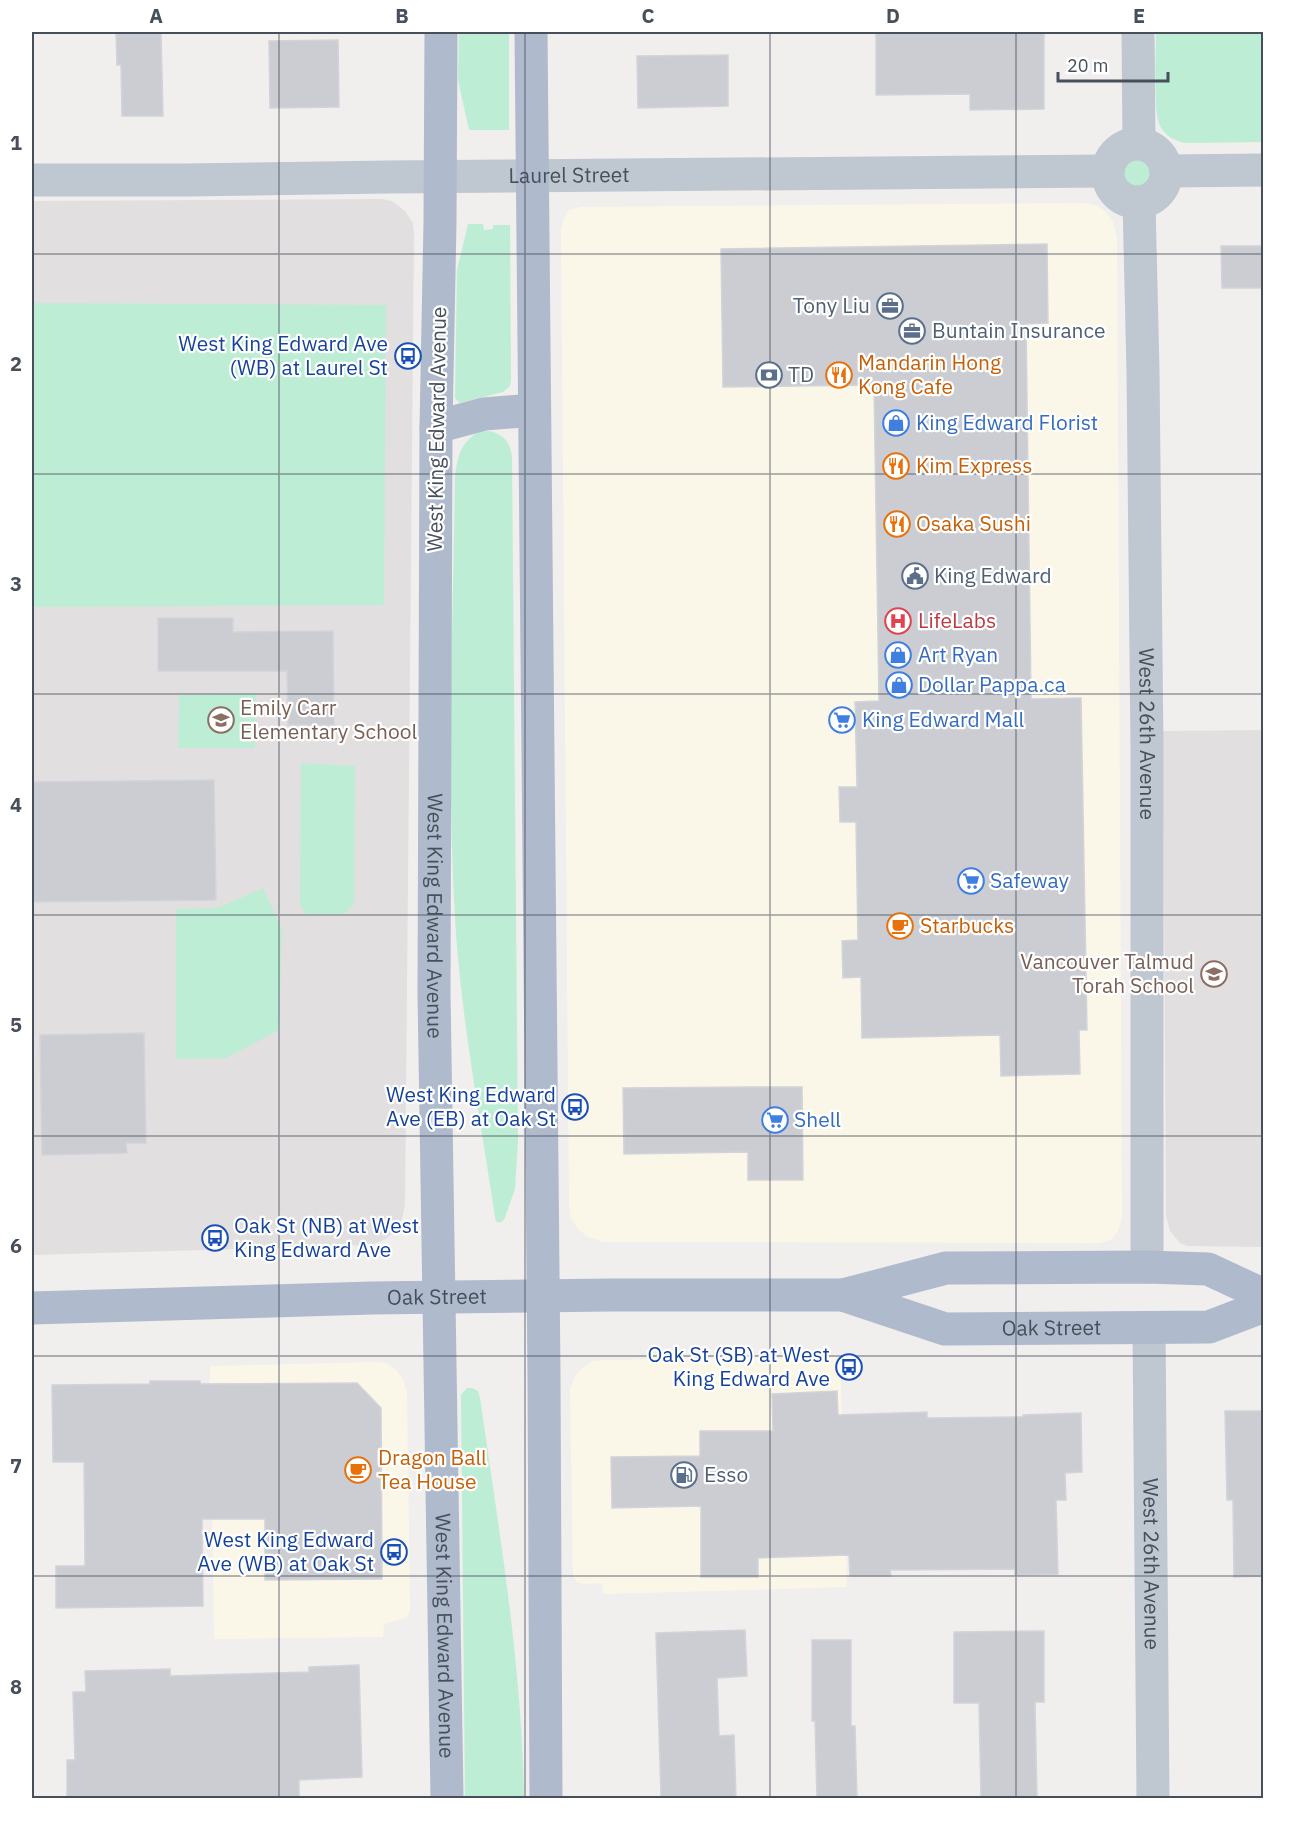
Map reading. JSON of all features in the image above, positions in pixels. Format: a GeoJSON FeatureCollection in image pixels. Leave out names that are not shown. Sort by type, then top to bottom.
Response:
{"type":"FeatureCollection","features":[{"type":"Feature","properties":{"kind":"main road","name":"West King Edward Avenue"},"geometry":{"type":"LineString","coordinates":[[441,32],[436,428],[434,993],[447,1798]]}},
{"type":"Feature","properties":{"kind":"main road"},"geometry":{"type":"LineString","coordinates":[[531,32],[546,1798]]}},
{"type":"Feature","properties":{"kind":"main road"},"geometry":{"type":"LineString","coordinates":[[436,428],[484,414],[534,410]]}},
{"type":"Feature","properties":{"kind":"main road","name":"Oak Street"},"geometry":{"type":"LineString","coordinates":[[32,1308],[543,1296],[843,1295],[946,1268],[1208,1269],[1263,1295]]}},
{"type":"Feature","properties":{"kind":"main road","name":"Oak Street"},"geometry":{"type":"LineString","coordinates":[[843,1295],[945,1329],[1209,1327],[1263,1306]]}},
{"type":"Feature","properties":{"kind":"street"},"geometry":{"type":"LineString","coordinates":[[1138,32],[1139,143]]}},
{"type":"Feature","properties":{"kind":"street"},"geometry":{"type":"LineString","coordinates":[[1139,143],[1158,152],[1166,171],[1165,182],[1160,192],[1150,199],[1139,202],[1127,201],[1116,194],[1109,184],[1110,160],[1117,151],[1127,145],[1139,143]]}},
{"type":"Feature","properties":{"kind":"street"},"geometry":{"type":"LineString","coordinates":[[1166,171],[1263,170]]}},
{"type":"Feature","properties":{"kind":"street","name":"Laurel Street"},"geometry":{"type":"LineString","coordinates":[[32,180],[1108,171]]}},
{"type":"Feature","properties":{"kind":"street","name":"West 26th Avenue"},"geometry":{"type":"LineString","coordinates":[[1139,202],[1147,747],[1147,1267]]}},
{"type":"Feature","properties":{"kind":"street","name":"West 26th Avenue"},"geometry":{"type":"LineString","coordinates":[[1149,1328],[1153,1798]]}},
{"type":"Feature","properties":{"kind":"shaded area","name":"Emily Carr Elementary School"},"geometry":{"type":"Polygon","coordinates":[[[382,199],[392,201],[405,211],[413,223],[414,234],[405,1205],[402,1219],[395,1231],[386,1239],[371,1245],[32,1255],[32,201],[382,199]]]}},
{"type":"Feature","properties":{"kind":"shaded area","name":"King Edward Mall"},"geometry":{"type":"Polygon","coordinates":[[[1082,203],[1096,205],[1105,211],[1113,222],[1117,237],[1122,1218],[1118,1231],[1112,1239],[1100,1243],[604,1242],[588,1237],[578,1229],[571,1218],[569,1204],[561,231],[563,221],[568,211],[580,207],[1082,203]]]}},
{"type":"Feature","properties":{"kind":"shaded area","name":"Vancouver Talmud Torah School"},"geometry":{"type":"Polygon","coordinates":[[[1263,730],[1263,1247],[1188,1246],[1180,1243],[1170,1231],[1166,1216],[1163,731],[1263,730]]]}},
{"type":"Feature","properties":{"kind":"shaded area"},"geometry":{"type":"Polygon","coordinates":[[[840,1357],[847,1587],[603,1594],[602,1583],[583,1584],[573,1577],[570,1390],[580,1370],[593,1361],[604,1360],[840,1357]]]}},
{"type":"Feature","properties":{"kind":"shaded area"},"geometry":{"type":"Polygon","coordinates":[[[386,1363],[396,1370],[403,1379],[407,1394],[410,1611],[408,1615],[384,1624],[383,1637],[214,1639],[210,1366],[386,1363]]]}},
{"type":"Feature","properties":{"kind":"green space"},"geometry":{"type":"Polygon","coordinates":[[[459,32],[509,32],[509,130],[469,130],[458,80],[459,32]]]}},
{"type":"Feature","properties":{"kind":"green space"},"geometry":{"type":"Polygon","coordinates":[[[1156,32],[1263,32],[1263,142],[1187,143],[1175,140],[1165,133],[1160,126],[1156,108],[1156,32]]]}},
{"type":"Feature","properties":{"kind":"green space"},"geometry":{"type":"Polygon","coordinates":[[[1137,153],[1151,158],[1156,172],[1151,186],[1137,191],[1123,186],[1118,172],[1123,158],[1137,153]]]}},
{"type":"Feature","properties":{"kind":"green space"},"geometry":{"type":"Polygon","coordinates":[[[468,224],[483,224],[484,230],[493,229],[493,225],[510,225],[511,380],[510,386],[503,392],[460,403],[455,398],[457,270],[468,224]]]}},
{"type":"Feature","properties":{"kind":"green space"},"geometry":{"type":"Polygon","coordinates":[[[32,303],[386,305],[384,605],[32,607],[32,303]]]}},
{"type":"Feature","properties":{"kind":"green space"},"geometry":{"type":"Polygon","coordinates":[[[481,430],[503,437],[509,445],[512,457],[518,1142],[515,1189],[504,1220],[499,1223],[495,1217],[463,1005],[456,934],[451,820],[455,476],[462,449],[469,439],[481,430]]]}},
{"type":"Feature","properties":{"kind":"green space"},"geometry":{"type":"Polygon","coordinates":[[[256,694],[255,748],[178,748],[179,695],[256,694]]]}},
{"type":"Feature","properties":{"kind":"green space"},"geometry":{"type":"Polygon","coordinates":[[[301,763],[355,766],[354,904],[344,914],[306,914],[300,904],[301,763]]]}},
{"type":"Feature","properties":{"kind":"green space"},"geometry":{"type":"Polygon","coordinates":[[[263,888],[282,929],[279,1030],[226,1058],[176,1059],[176,909],[218,908],[263,888]]]}},
{"type":"Feature","properties":{"kind":"green space"},"geometry":{"type":"Polygon","coordinates":[[[467,1388],[478,1391],[480,1398],[502,1548],[519,1698],[524,1798],[465,1798],[461,1395],[467,1388]]]}},
{"type":"Feature","properties":{"kind":"building"},"geometry":{"type":"Polygon","coordinates":[[[116,32],[161,32],[163,116],[122,116],[121,65],[117,65],[116,32]]]}},
{"type":"Feature","properties":{"kind":"building"},"geometry":{"type":"Polygon","coordinates":[[[876,32],[1044,32],[1044,109],[970,110],[970,94],[876,95],[876,32]]]}},
{"type":"Feature","properties":{"kind":"building"},"geometry":{"type":"Polygon","coordinates":[[[338,40],[339,107],[270,108],[269,41],[338,40]]]}},
{"type":"Feature","properties":{"kind":"building"},"geometry":{"type":"Polygon","coordinates":[[[728,55],[728,106],[638,108],[637,56],[728,55]]]}},
{"type":"Feature","properties":{"kind":"building"},"geometry":{"type":"Polygon","coordinates":[[[1047,244],[1048,323],[1026,324],[1031,699],[1081,698],[1087,1030],[1079,1030],[1080,1074],[1001,1076],[1000,1035],[862,1038],[861,977],[843,978],[842,941],[858,940],[856,822],[840,822],[839,787],[857,787],[855,702],[879,701],[874,385],[723,387],[721,249],[1047,244]]]}},
{"type":"Feature","properties":{"kind":"building"},"geometry":{"type":"Polygon","coordinates":[[[1221,246],[1263,246],[1263,288],[1222,288],[1221,246]]]}},
{"type":"Feature","properties":{"kind":"building"},"geometry":{"type":"Polygon","coordinates":[[[158,618],[233,618],[233,632],[333,631],[334,725],[288,725],[287,671],[158,671],[158,618]]]}},
{"type":"Feature","properties":{"kind":"building"},"geometry":{"type":"Polygon","coordinates":[[[214,780],[216,900],[32,902],[32,782],[214,780]]]}},
{"type":"Feature","properties":{"kind":"building"},"geometry":{"type":"Polygon","coordinates":[[[144,1033],[146,1143],[126,1143],[127,1153],[42,1155],[40,1035],[144,1033]]]}},
{"type":"Feature","properties":{"kind":"building"},"geometry":{"type":"Polygon","coordinates":[[[802,1087],[803,1180],[748,1180],[748,1152],[624,1154],[623,1088],[802,1087]]]}},
{"type":"Feature","properties":{"kind":"building"},"geometry":{"type":"Polygon","coordinates":[[[150,1381],[200,1381],[200,1384],[357,1383],[381,1408],[382,1579],[265,1580],[265,1519],[202,1519],[203,1606],[56,1608],[56,1566],[85,1566],[84,1462],[53,1462],[52,1385],[150,1384],[150,1381]]]}},
{"type":"Feature","properties":{"kind":"building"},"geometry":{"type":"Polygon","coordinates":[[[837,1391],[838,1415],[927,1412],[927,1418],[1023,1417],[1023,1415],[1081,1413],[1082,1472],[1065,1473],[1066,1500],[1056,1500],[1058,1574],[1015,1575],[1015,1569],[890,1570],[891,1576],[850,1576],[849,1555],[758,1558],[758,1577],[701,1577],[701,1506],[612,1508],[611,1457],[700,1456],[700,1431],[773,1431],[772,1394],[837,1391]]]}},
{"type":"Feature","properties":{"kind":"building"},"geometry":{"type":"Polygon","coordinates":[[[1225,1411],[1263,1411],[1263,1576],[1234,1577],[1233,1500],[1227,1500],[1225,1411]]]}},
{"type":"Feature","properties":{"kind":"building"},"geometry":{"type":"Polygon","coordinates":[[[745,1630],[747,1676],[717,1678],[719,1736],[734,1735],[736,1798],[661,1798],[656,1633],[745,1630]]]}},
{"type":"Feature","properties":{"kind":"building"},"geometry":{"type":"Polygon","coordinates":[[[1044,1631],[1044,1702],[1035,1702],[1037,1798],[981,1798],[979,1703],[954,1703],[954,1632],[1044,1631]]]}},
{"type":"Feature","properties":{"kind":"building"},"geometry":{"type":"Polygon","coordinates":[[[812,1640],[851,1640],[851,1726],[855,1726],[857,1798],[817,1798],[815,1721],[812,1721],[812,1640]]]}},
{"type":"Feature","properties":{"kind":"building"},"geometry":{"type":"Polygon","coordinates":[[[359,1665],[362,1777],[299,1780],[299,1798],[67,1798],[67,1760],[75,1760],[73,1692],[86,1692],[85,1671],[170,1669],[170,1676],[309,1672],[309,1667],[359,1665]]]}},
{"type":"Feature","properties":{"kind":"place","name":"Tony Liu"},"geometry":{"type":"Point","coordinates":[890,306]}},
{"type":"Feature","properties":{"kind":"place","name":"Buntain Insurance"},"geometry":{"type":"Point","coordinates":[912,331]}},
{"type":"Feature","properties":{"kind":"place","name":"West King Edward Ave (WB) at Laurel St"},"geometry":{"type":"Point","coordinates":[408,356]}},
{"type":"Feature","properties":{"kind":"place","name":"TD"},"geometry":{"type":"Point","coordinates":[769,375]}},
{"type":"Feature","properties":{"kind":"place","name":"Mandarin Hong Kong Cafe"},"geometry":{"type":"Point","coordinates":[839,375]}},
{"type":"Feature","properties":{"kind":"place","name":"King Edward Florist"},"geometry":{"type":"Point","coordinates":[896,423]}},
{"type":"Feature","properties":{"kind":"place","name":"Kim Express"},"geometry":{"type":"Point","coordinates":[896,466]}},
{"type":"Feature","properties":{"kind":"place","name":"Osaka Sushi"},"geometry":{"type":"Point","coordinates":[897,524]}},
{"type":"Feature","properties":{"kind":"place","name":"King Edward"},"geometry":{"type":"Point","coordinates":[915,576]}},
{"type":"Feature","properties":{"kind":"place","name":"LifeLabs"},"geometry":{"type":"Point","coordinates":[898,621]}},
{"type":"Feature","properties":{"kind":"place","name":"Art Ryan"},"geometry":{"type":"Point","coordinates":[898,655]}},
{"type":"Feature","properties":{"kind":"place","name":"Dollar Pappa.ca"},"geometry":{"type":"Point","coordinates":[899,685]}},
{"type":"Feature","properties":{"kind":"place","name":"Emily Carr Elementary School"},"geometry":{"type":"Point","coordinates":[221,720]}},
{"type":"Feature","properties":{"kind":"place","name":"King Edward Mall"},"geometry":{"type":"Point","coordinates":[842,720]}},
{"type":"Feature","properties":{"kind":"place","name":"Safeway"},"geometry":{"type":"Point","coordinates":[971,881]}},
{"type":"Feature","properties":{"kind":"place","name":"Starbucks"},"geometry":{"type":"Point","coordinates":[900,926]}},
{"type":"Feature","properties":{"kind":"place","name":"Vancouver Talmud Torah School"},"geometry":{"type":"Point","coordinates":[1214,974]}},
{"type":"Feature","properties":{"kind":"place","name":"West King Edward Ave (EB) at Oak St"},"geometry":{"type":"Point","coordinates":[575,1107]}},
{"type":"Feature","properties":{"kind":"place","name":"Shell"},"geometry":{"type":"Point","coordinates":[775,1120]}},
{"type":"Feature","properties":{"kind":"place","name":"Oak St (NB) at West King Edward Ave"},"geometry":{"type":"Point","coordinates":[215,1238]}},
{"type":"Feature","properties":{"kind":"place","name":"Oak St (SB) at West King Edward Ave"},"geometry":{"type":"Point","coordinates":[849,1367]}},
{"type":"Feature","properties":{"kind":"place","name":"Dragon Ball Tea House"},"geometry":{"type":"Point","coordinates":[358,1470]}},
{"type":"Feature","properties":{"kind":"place","name":"Esso"},"geometry":{"type":"Point","coordinates":[684,1475]}},
{"type":"Feature","properties":{"kind":"place","name":"West King Edward Ave (WB) at Oak St"},"geometry":{"type":"Point","coordinates":[394,1552]}}]}
